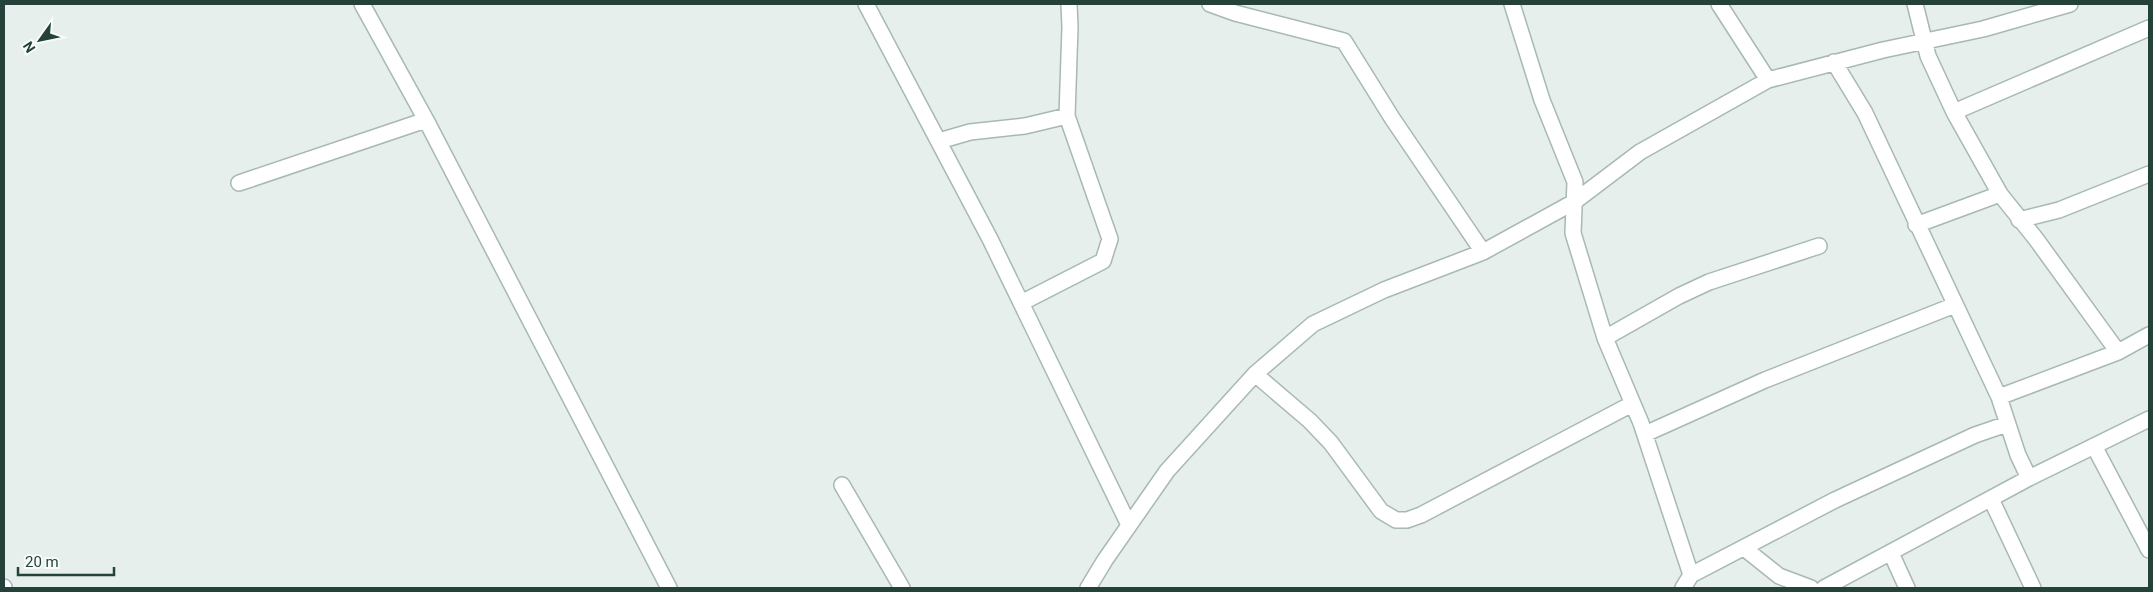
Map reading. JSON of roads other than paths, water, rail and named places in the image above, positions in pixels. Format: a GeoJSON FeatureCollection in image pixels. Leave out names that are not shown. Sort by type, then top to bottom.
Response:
{"type":"FeatureCollection","features":[{"type":"Feature","properties":{"kind":"street"},"geometry":{"type":"LineString","coordinates":[[362,4],[426,120],[669,588]]}},
{"type":"Feature","properties":{"kind":"street"},"geometry":{"type":"LineString","coordinates":[[866,4],[990,239],[1129,525]]}},
{"type":"Feature","properties":{"kind":"street"},"geometry":{"type":"LineString","coordinates":[[1021,303],[1103,261],[1110,239],[1067,116],[1069,4]]}},
{"type":"Feature","properties":{"kind":"street"},"geometry":{"type":"LineString","coordinates":[[1210,4],[1235,13],[1344,41],[1392,118],[1482,252]]}},
{"type":"Feature","properties":{"kind":"street"},"geometry":{"type":"LineString","coordinates":[[1512,4],[1542,100],[1575,182],[1573,233],[1605,338],[1645,434],[1687,582],[1744,548],[1844,496],[1974,435],[2007,424]]}},
{"type":"Feature","properties":{"kind":"street"},"geometry":{"type":"LineString","coordinates":[[1719,4],[1768,80]]}},
{"type":"Feature","properties":{"kind":"street"},"geometry":{"type":"LineString","coordinates":[[1915,4],[1928,56],[1954,112],[2000,194],[2036,239],[2118,352]]}},
{"type":"Feature","properties":{"kind":"street"},"geometry":{"type":"LineString","coordinates":[[1088,588],[1104,560],[1167,471],[1255,374],[1313,324],[1384,290],[1482,252],[1574,202],[1640,152],[1768,80],[1834,62],[1982,29],[2070,4]]}},
{"type":"Feature","properties":{"kind":"street"},"geometry":{"type":"LineString","coordinates":[[1954,112],[2149,28]]}},
{"type":"Feature","properties":{"kind":"street"},"geometry":{"type":"LineString","coordinates":[[1834,62],[1865,113],[1916,225],[1999,397],[2018,455],[2029,478]]}},
{"type":"Feature","properties":{"kind":"street"},"geometry":{"type":"LineString","coordinates":[[939,141],[970,132],[1026,126],[1067,116]]}},
{"type":"Feature","properties":{"kind":"street"},"geometry":{"type":"LineString","coordinates":[[239,183],[426,120]]}},
{"type":"Feature","properties":{"kind":"street"},"geometry":{"type":"LineString","coordinates":[[2019,220],[2059,210],[2149,174]]}},
{"type":"Feature","properties":{"kind":"street"},"geometry":{"type":"LineString","coordinates":[[1916,225],[2000,194]]}},
{"type":"Feature","properties":{"kind":"street"},"geometry":{"type":"LineString","coordinates":[[1605,338],[1679,296],[1709,282],[1819,246]]}},
{"type":"Feature","properties":{"kind":"street"},"geometry":{"type":"LineString","coordinates":[[1645,434],[1765,380],[1955,305]]}},
{"type":"Feature","properties":{"kind":"street"},"geometry":{"type":"LineString","coordinates":[[1999,397],[2118,352],[2149,335]]}},
{"type":"Feature","properties":{"kind":"street"},"geometry":{"type":"LineString","coordinates":[[1255,374],[1310,420],[1330,443],[1381,511],[1396,520],[1407,520],[1421,515],[1632,404]]}},
{"type":"Feature","properties":{"kind":"street"},"geometry":{"type":"LineString","coordinates":[[1824,588],[2029,478],[2149,418]]}},
{"type":"Feature","properties":{"kind":"street"},"geometry":{"type":"LineString","coordinates":[[2094,446],[2149,550]]}},
{"type":"Feature","properties":{"kind":"street"},"geometry":{"type":"LineString","coordinates":[[842,485],[902,588]]}},
{"type":"Feature","properties":{"kind":"street"},"geometry":{"type":"LineString","coordinates":[[1990,499],[2033,588]]}},
{"type":"Feature","properties":{"kind":"street"},"geometry":{"type":"LineString","coordinates":[[1744,548],[1779,576],[1811,588]]}},
{"type":"Feature","properties":{"kind":"street"},"geometry":{"type":"LineString","coordinates":[[1890,553],[1907,588]]}}]}
